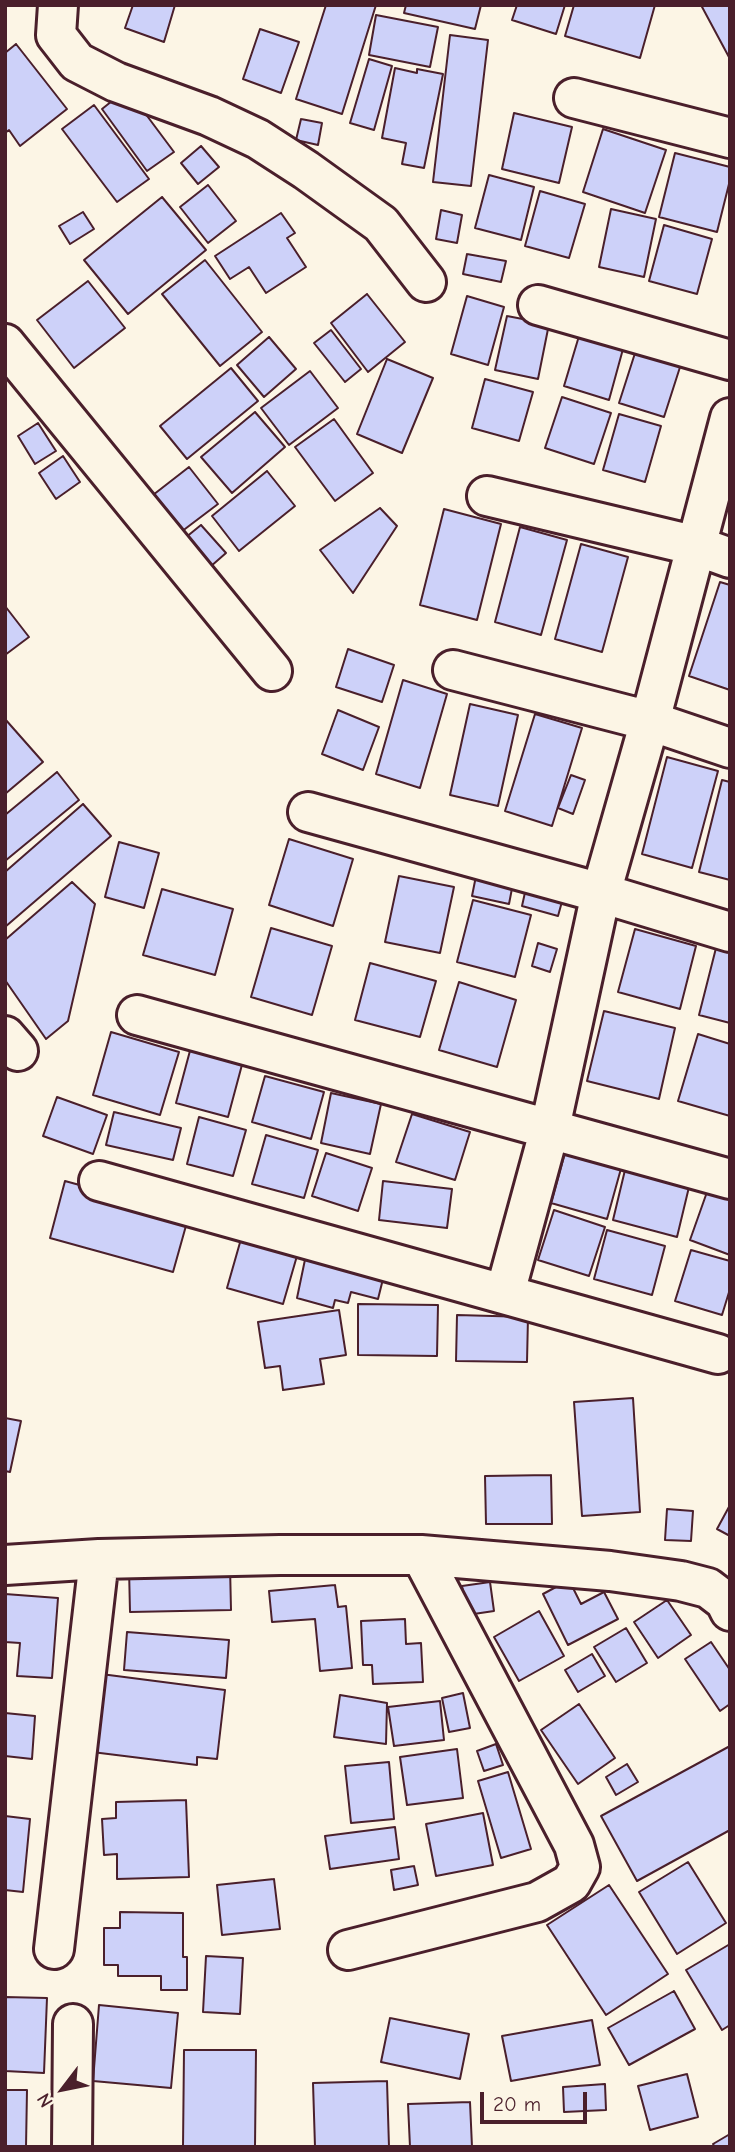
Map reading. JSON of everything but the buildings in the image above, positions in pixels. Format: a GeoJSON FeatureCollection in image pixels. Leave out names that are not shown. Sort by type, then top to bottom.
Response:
{"type":"FeatureCollection","features":[{"type":"Feature","properties":{"kind":"street"},"geometry":{"type":"LineString","coordinates":[[58,5],[56,35],[77,62],[116,82],[209,116],[258,139],[381,224],[426,282]]}},
{"type":"Feature","properties":{"kind":"street"},"geometry":{"type":"LineString","coordinates":[[574,98],[730,138]]}},
{"type":"Feature","properties":{"kind":"street"},"geometry":{"type":"LineString","coordinates":[[538,305],[730,360]]}},
{"type":"Feature","properties":{"kind":"street"},"geometry":{"type":"LineString","coordinates":[[5,344],[272,671]]}},
{"type":"Feature","properties":{"kind":"street"},"geometry":{"type":"LineString","coordinates":[[505,1293],[550,1128],[601,893],[650,721],[713,552],[730,418]]}},
{"type":"Feature","properties":{"kind":"street"},"geometry":{"type":"LineString","coordinates":[[488,496],[713,552]]}},
{"type":"Feature","properties":{"kind":"street"},"geometry":{"type":"LineString","coordinates":[[453,670],[650,721],[730,748]]}},
{"type":"Feature","properties":{"kind":"street"},"geometry":{"type":"LineString","coordinates":[[308,812],[601,893],[730,932]]}},
{"type":"Feature","properties":{"kind":"street"},"geometry":{"type":"LineString","coordinates":[[137,1016],[730,1179]]}},
{"type":"Feature","properties":{"kind":"street"},"geometry":{"type":"LineString","coordinates":[[99,1181],[718,1354]]}},
{"type":"Feature","properties":{"kind":"street"},"geometry":{"type":"LineString","coordinates":[[348,1950],[537,1902],[571,1883],[580,1867],[574,1845],[421,1555]]}},
{"type":"Feature","properties":{"kind":"street"},"geometry":{"type":"LineString","coordinates":[[5,1565],[99,1559],[421,1555],[610,1571],[681,1581],[708,1588],[725,1601],[730,1611]]}},
{"type":"Feature","properties":{"kind":"street"},"geometry":{"type":"LineString","coordinates":[[54,1949],[99,1559]]}},
{"type":"Feature","properties":{"kind":"street"},"geometry":{"type":"LineString","coordinates":[[72,2147],[73,2024]]}}]}
